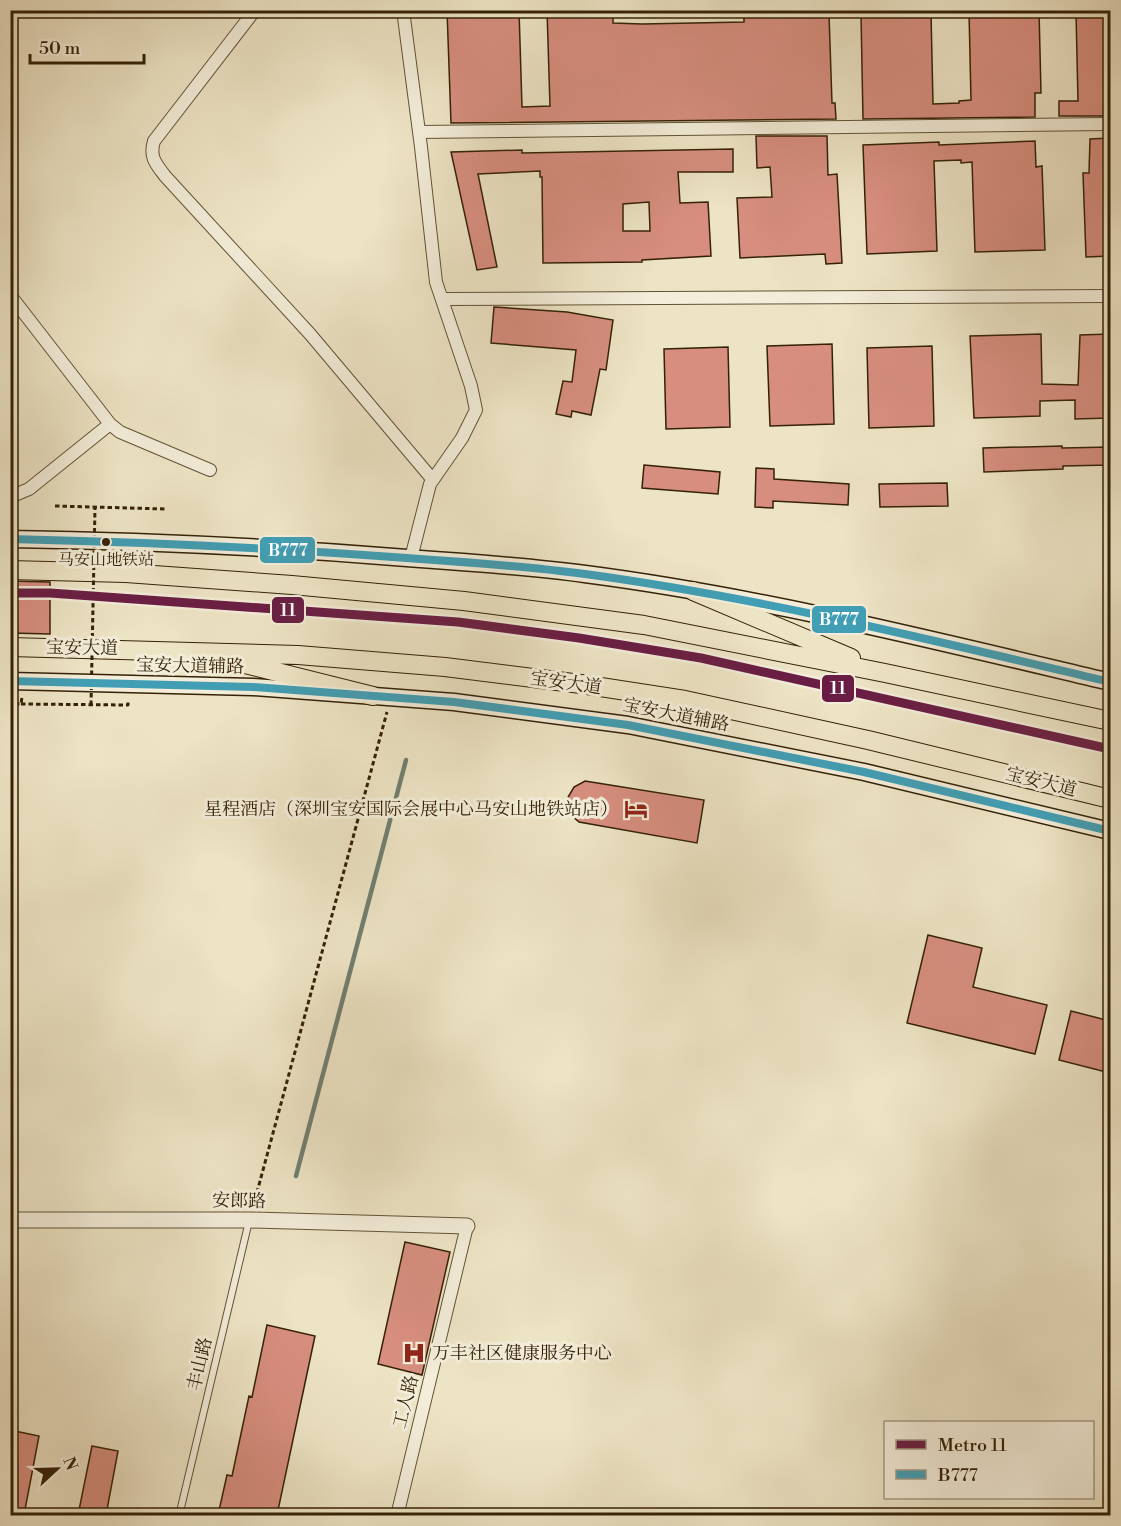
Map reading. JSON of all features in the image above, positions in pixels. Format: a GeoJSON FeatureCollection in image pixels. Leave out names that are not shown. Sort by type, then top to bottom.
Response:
{"type":"FeatureCollection","features":[{"type":"Feature","properties":{"kind":"main road"},"geometry":{"type":"LineString","coordinates":[[10,539],[282,548],[584,574],[693,591],[904,633],[1110,682]]}},
{"type":"Feature","properties":{"kind":"main road"},"geometry":{"type":"LineString","coordinates":[[10,570],[126,573],[292,585],[464,601],[644,625],[1110,721]]}},
{"type":"Feature","properties":{"kind":"main road"},"geometry":{"type":"LineString","coordinates":[[693,591],[885,673]]}},
{"type":"Feature","properties":{"kind":"main road","name":"宝安大道"},"geometry":{"type":"LineString","coordinates":[[10,647],[298,655],[445,668],[581,684],[685,700],[868,740],[1110,799]]}},
{"type":"Feature","properties":{"kind":"main road"},"geometry":{"type":"LineString","coordinates":[[192,651],[374,696]]}},
{"type":"Feature","properties":{"kind":"main road","name":"宝安大道辅路"},"geometry":{"type":"LineString","coordinates":[[16,687],[253,687],[454,702],[628,725],[864,772],[1110,831]]}},
{"type":"Feature","properties":{"kind":"street"},"geometry":{"type":"LineString","coordinates":[[255,10],[154,141],[151,151],[153,160],[165,176],[310,334],[433,480]]}},
{"type":"Feature","properties":{"kind":"street"},"geometry":{"type":"LineString","coordinates":[[403,10],[436,282],[471,386],[476,410],[462,438],[430,484],[411,558]]}},
{"type":"Feature","properties":{"kind":"street"},"geometry":{"type":"LineString","coordinates":[[419,132],[1110,124]]}},
{"type":"Feature","properties":{"kind":"street"},"geometry":{"type":"LineString","coordinates":[[442,299],[1110,296]]}},
{"type":"Feature","properties":{"kind":"street"},"geometry":{"type":"LineString","coordinates":[[12,299],[110,424],[120,432],[210,470]]}},
{"type":"Feature","properties":{"kind":"street"},"geometry":{"type":"LineString","coordinates":[[10,497],[28,489],[110,424]]}},
{"type":"Feature","properties":{"kind":"street","name":"安郎路"},"geometry":{"type":"LineString","coordinates":[[10,1220],[250,1220],[467,1226]]}},
{"type":"Feature","properties":{"kind":"street","name":"工人路"},"geometry":{"type":"LineString","coordinates":[[397,1515],[467,1226]]}},
{"type":"Feature","properties":{"kind":"lane","name":"丰山路"},"geometry":{"type":"LineString","coordinates":[[179,1515],[250,1220]]}},
{"type":"Feature","properties":{"kind":"path"},"geometry":{"type":"LineString","coordinates":[[55,506],[166,509]]}},
{"type":"Feature","properties":{"kind":"path"},"geometry":{"type":"LineString","coordinates":[[91,705],[95,507]]}},
{"type":"Feature","properties":{"kind":"path"},"geometry":{"type":"LineString","coordinates":[[16,687],[21,704]]}},
{"type":"Feature","properties":{"kind":"path"},"geometry":{"type":"LineString","coordinates":[[15,704],[128,705]]}},
{"type":"Feature","properties":{"kind":"path"},"geometry":{"type":"LineString","coordinates":[[250,1220],[389,707]]}},
{"type":"Feature","properties":{"kind":"building"},"geometry":{"type":"Polygon","coordinates":[[[447,10],[519,10],[522,107],[550,106],[547,10],[613,10],[613,23],[642,24],[744,22],[744,16],[829,14],[832,103],[835,103],[836,119],[451,123],[447,10]]]}},
{"type":"Feature","properties":{"kind":"building"},"geometry":{"type":"Polygon","coordinates":[[[1039,10],[1041,93],[1035,93],[1035,117],[863,119],[861,15],[931,13],[933,104],[971,100],[969,11],[1039,10]]]}},
{"type":"Feature","properties":{"kind":"building"},"geometry":{"type":"Polygon","coordinates":[[[1110,11],[1110,116],[1059,116],[1059,101],[1078,101],[1076,12],[1110,11]]]}},
{"type":"Feature","properties":{"kind":"building"},"geometry":{"type":"Polygon","coordinates":[[[756,136],[827,136],[828,175],[837,174],[842,263],[826,264],[825,254],[740,258],[737,198],[772,197],[770,167],[757,168],[756,136]]]}},
{"type":"Feature","properties":{"kind":"building"},"geometry":{"type":"Polygon","coordinates":[[[1110,138],[1110,256],[1086,257],[1083,173],[1089,173],[1090,139],[1110,138]]]}},
{"type":"Feature","properties":{"kind":"building"},"geometry":{"type":"Polygon","coordinates":[[[1035,141],[1036,167],[1042,166],[1045,250],[975,252],[972,162],[961,163],[961,160],[934,161],[937,251],[867,254],[863,145],[1035,141]]]}},
{"type":"Feature","properties":{"kind":"building"},"geometry":{"type":"Polygon","coordinates":[[[733,149],[733,172],[678,172],[680,203],[708,202],[711,256],[642,260],[642,262],[543,263],[542,177],[540,177],[540,171],[478,174],[497,267],[477,270],[451,152],[522,150],[522,153],[733,149]],[[649,202],[623,204],[623,231],[650,231],[649,202]]]}},
{"type":"Feature","properties":{"kind":"building"},"geometry":{"type":"Polygon","coordinates":[[[494,307],[567,312],[613,320],[606,370],[600,369],[591,415],[572,411],[571,417],[556,414],[563,381],[572,382],[576,350],[491,343],[494,307]]]}},
{"type":"Feature","properties":{"kind":"building"},"geometry":{"type":"Polygon","coordinates":[[[1041,334],[1042,384],[1078,385],[1080,335],[1110,334],[1110,418],[1075,419],[1075,400],[1040,401],[1040,416],[974,418],[970,336],[1041,334]]]}},
{"type":"Feature","properties":{"kind":"building"},"geometry":{"type":"Polygon","coordinates":[[[832,344],[834,424],[770,426],[767,346],[832,344]]]}},
{"type":"Feature","properties":{"kind":"building"},"geometry":{"type":"Polygon","coordinates":[[[932,346],[934,426],[869,428],[867,348],[932,346]]]}},
{"type":"Feature","properties":{"kind":"building"},"geometry":{"type":"Polygon","coordinates":[[[728,347],[730,427],[666,429],[664,349],[728,347]]]}},
{"type":"Feature","properties":{"kind":"building"},"geometry":{"type":"Polygon","coordinates":[[[1062,446],[1062,448],[1110,447],[1110,465],[984,472],[983,448],[1062,446]]]}},
{"type":"Feature","properties":{"kind":"building"},"geometry":{"type":"Polygon","coordinates":[[[644,465],[720,472],[718,494],[642,488],[644,465]]]}},
{"type":"Feature","properties":{"kind":"building"},"geometry":{"type":"Polygon","coordinates":[[[756,468],[774,469],[774,479],[849,484],[848,505],[773,501],[773,508],[755,507],[756,468]]]}},
{"type":"Feature","properties":{"kind":"building"},"geometry":{"type":"Polygon","coordinates":[[[947,483],[948,506],[880,507],[879,484],[947,483]]]}},
{"type":"Feature","properties":{"kind":"building"},"geometry":{"type":"Polygon","coordinates":[[[10,581],[50,582],[50,634],[10,633],[10,581]]]}},
{"type":"Feature","properties":{"kind":"building","name":"星程酒店（深圳宝安国际会展中心马安山地铁站店）"},"geometry":{"type":"Polygon","coordinates":[[[585,781],[704,800],[697,843],[579,822],[569,813],[567,799],[574,787],[585,781]]]}},
{"type":"Feature","properties":{"kind":"building"},"geometry":{"type":"Polygon","coordinates":[[[928,935],[982,948],[973,987],[1047,1005],[1035,1054],[907,1023],[928,935]]]}},
{"type":"Feature","properties":{"kind":"building"},"geometry":{"type":"Polygon","coordinates":[[[1071,1011],[1110,1021],[1110,1073],[1059,1060],[1071,1011]]]}},
{"type":"Feature","properties":{"kind":"building"},"geometry":{"type":"Polygon","coordinates":[[[405,1242],[450,1252],[422,1375],[378,1364],[405,1242]]]}},
{"type":"Feature","properties":{"kind":"building"},"geometry":{"type":"Polygon","coordinates":[[[267,1325],[315,1336],[277,1515],[218,1515],[227,1475],[232,1476],[267,1325]]]}},
{"type":"Feature","properties":{"kind":"building"},"geometry":{"type":"Polygon","coordinates":[[[10,1430],[39,1436],[24,1515],[10,1515],[10,1459],[13,1444],[10,1444],[10,1430]]]}},
{"type":"Feature","properties":{"kind":"building"},"geometry":{"type":"Polygon","coordinates":[[[92,1446],[118,1451],[106,1515],[78,1515],[92,1446]]]}},
{"type":"Feature","properties":{"kind":"waterway"},"geometry":{"type":"LineString","coordinates":[[296,1176],[406,760]]}},
{"type":"Feature","properties":{"kind":"metro line","name":"11"},"geometry":{"type":"LineString","coordinates":[[10,593],[50,593],[458,622],[579,638],[701,658],[1110,749]]}},
{"type":"Feature","properties":{"kind":"transit line","name":"B777"},"geometry":{"type":"LineString","coordinates":[[10,539],[308,551],[496,564],[585,574],[783,608],[1110,682]]}},
{"type":"Feature","properties":{"kind":"transit line","name":"B777"},"geometry":{"type":"LineString","coordinates":[[10,681],[253,687],[454,702],[628,725],[864,772],[1110,831]]}},
{"type":"Feature","properties":{"kind":"place","name":"马安山地铁站"},"geometry":{"type":"Point","coordinates":[106,542]}},
{"type":"Feature","properties":{"kind":"place","name":"星程酒店（深圳宝安国际会展中心马安山地铁站店）"},"geometry":{"type":"Point","coordinates":[636,809]}},
{"type":"Feature","properties":{"kind":"place","name":"万丰社区健康服务中心"},"geometry":{"type":"Point","coordinates":[414,1353]}}]}
